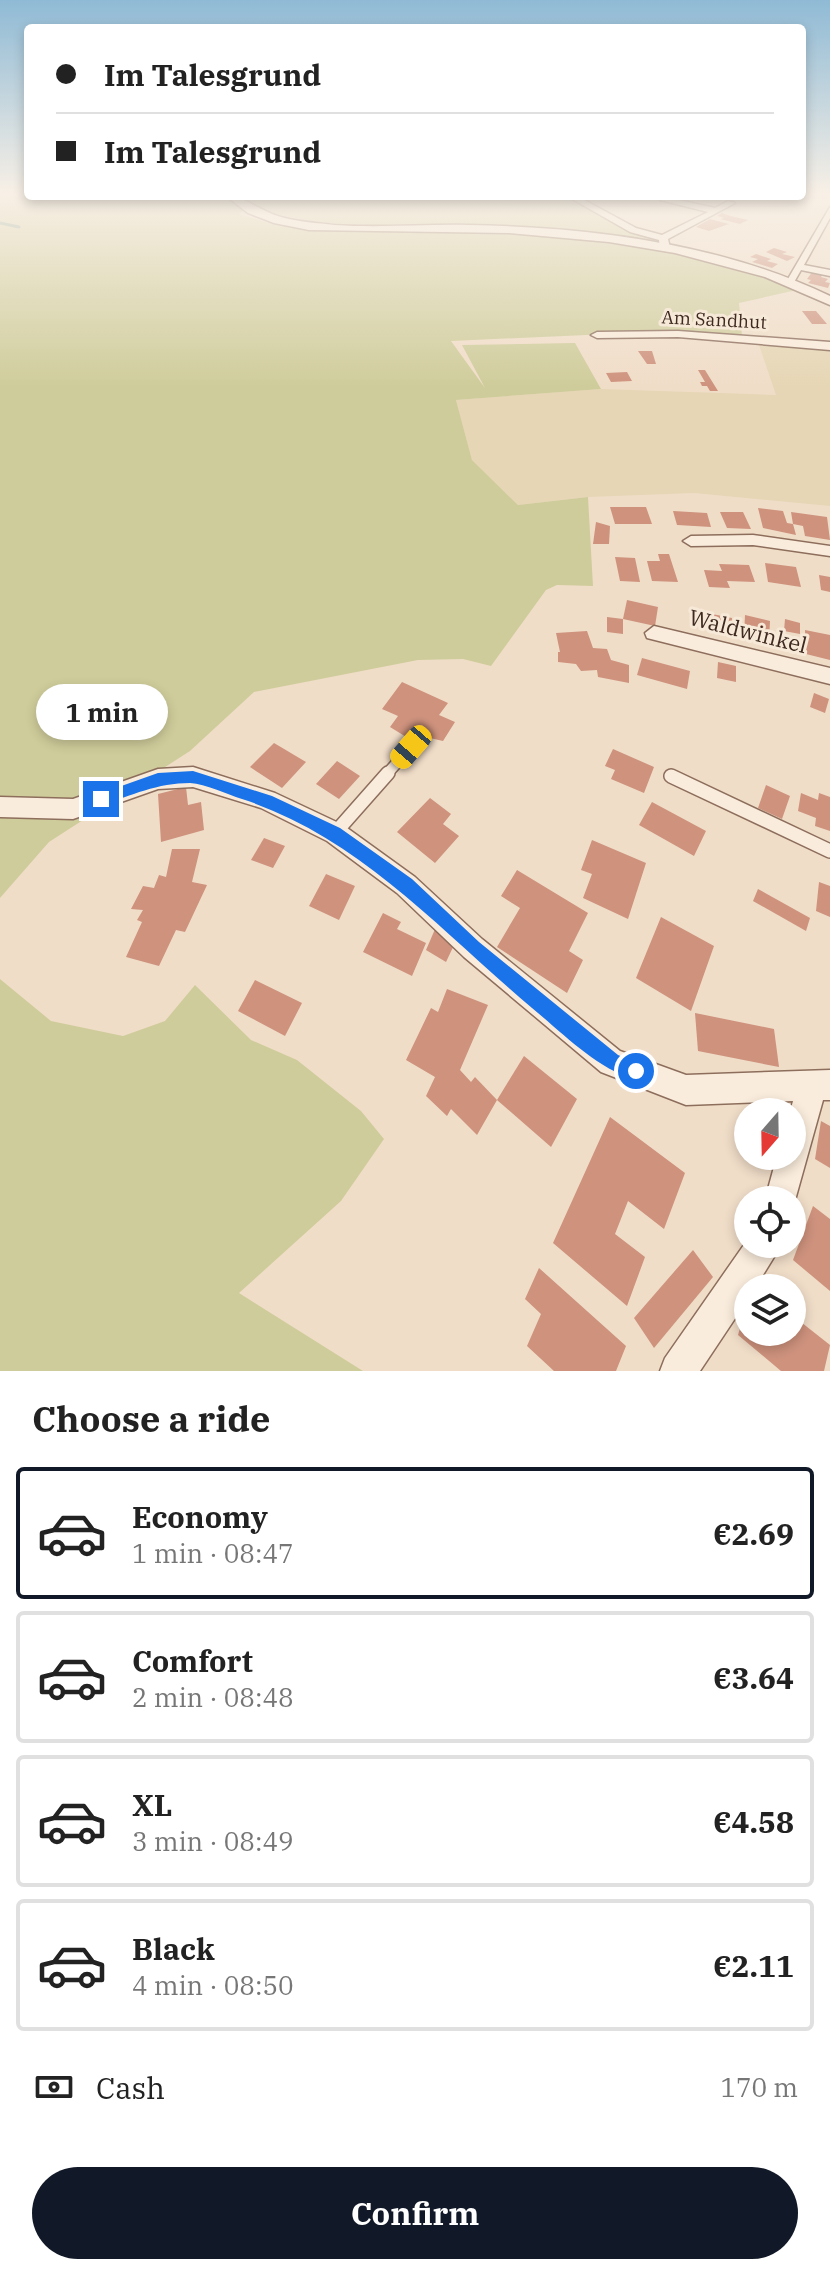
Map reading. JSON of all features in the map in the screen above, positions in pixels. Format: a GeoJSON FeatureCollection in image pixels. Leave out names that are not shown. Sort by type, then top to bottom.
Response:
{"type":"FeatureCollection","features":[{"type":"Feature","properties":{"kind":"street"},"geometry":{"type":"LineString","coordinates":[[718,259],[789,282],[830,301]]}},
{"type":"Feature","properties":{"kind":"street"},"geometry":{"type":"LineString","coordinates":[[789,282],[803,259]]}},
{"type":"Feature","properties":{"kind":"street"},"geometry":{"type":"LineString","coordinates":[[799,267],[830,273]]}},
{"type":"Feature","properties":{"kind":"street","name":"Am Sandhut"},"geometry":{"type":"LineString","coordinates":[[597,335],[678,334],[830,346]]}},
{"type":"Feature","properties":{"kind":"street"},"geometry":{"type":"LineString","coordinates":[[691,541],[753,540],[830,551]]}},
{"type":"Feature","properties":{"kind":"street","name":"Waldwinkel"},"geometry":{"type":"LineString","coordinates":[[654,633],[830,676]]}},
{"type":"Feature","properties":{"kind":"street"},"geometry":{"type":"LineString","coordinates":[[0,807],[73,809],[158,779],[193,777],[267,800],[335,833],[406,885],[473,948],[611,1062],[686,1090],[821,1086],[786,1186]]}},
{"type":"Feature","properties":{"kind":"street"},"geometry":{"type":"LineString","coordinates":[[678,1371],[755,1258]]}},
{"type":"Feature","properties":{"kind":"lane"},"geometry":{"type":"LineString","coordinates":[[335,833],[411,747]]}},
{"type":"Feature","properties":{"kind":"lane"},"geometry":{"type":"LineString","coordinates":[[671,776],[830,851]]}},
{"type":"Feature","properties":{"kind":"shaded area"},"geometry":{"type":"Polygon","coordinates":[[[0,259],[701,259],[797,290],[739,303],[742,336],[675,331],[451,341],[485,388],[462,345],[575,343],[601,389],[456,400],[472,460],[518,505],[588,497],[593,586],[557,585],[546,590],[491,666],[463,659],[418,660],[254,692],[190,751],[49,842],[0,898],[0,259]]]}},
{"type":"Feature","properties":{"kind":"shaded area"},"geometry":{"type":"Polygon","coordinates":[[[758,342],[830,347],[830,506],[694,493],[588,497],[518,505],[472,460],[456,400],[601,389],[776,395],[758,342]]]}},
{"type":"Feature","properties":{"kind":"shaded area"},"geometry":{"type":"Polygon","coordinates":[[[0,979],[51,1021],[123,1036],[165,1021],[195,985],[251,1040],[297,1060],[361,1111],[384,1139],[341,1201],[239,1293],[363,1371],[0,1371],[0,979]]]}},
{"type":"Feature","properties":{"kind":"building"},"geometry":{"type":"Polygon","coordinates":[[[771,259],[767,261],[778,264],[772,268],[752,262],[771,259]]]}},
{"type":"Feature","properties":{"kind":"building"},"geometry":{"type":"Polygon","coordinates":[[[813,271],[823,273],[821,277],[830,283],[828,288],[808,283],[811,280],[807,279],[813,271]]]}},
{"type":"Feature","properties":{"kind":"building"},"geometry":{"type":"Polygon","coordinates":[[[802,311],[816,311],[827,324],[812,324],[802,311]]]}},
{"type":"Feature","properties":{"kind":"building"},"geometry":{"type":"Polygon","coordinates":[[[638,351],[652,351],[656,364],[647,364],[638,351]]]}},
{"type":"Feature","properties":{"kind":"building"},"geometry":{"type":"Polygon","coordinates":[[[698,370],[705,370],[718,391],[702,386],[700,382],[705,382],[698,370]]]}},
{"type":"Feature","properties":{"kind":"building"},"geometry":{"type":"Polygon","coordinates":[[[627,372],[632,381],[611,382],[606,373],[627,372]]]}},
{"type":"Feature","properties":{"kind":"building"},"geometry":{"type":"Polygon","coordinates":[[[610,507],[646,507],[652,524],[615,524],[610,507]]]}},
{"type":"Feature","properties":{"kind":"building"},"geometry":{"type":"Polygon","coordinates":[[[758,508],[783,511],[787,523],[793,524],[796,535],[763,528],[758,508]]]}},
{"type":"Feature","properties":{"kind":"building"},"geometry":{"type":"Polygon","coordinates":[[[673,511],[707,513],[711,527],[677,525],[673,511]]]}},
{"type":"Feature","properties":{"kind":"building"},"geometry":{"type":"Polygon","coordinates":[[[720,512],[743,512],[751,529],[727,528],[720,512]]]}},
{"type":"Feature","properties":{"kind":"building"},"geometry":{"type":"Polygon","coordinates":[[[791,512],[827,517],[830,540],[805,536],[803,526],[793,524],[791,512]]]}},
{"type":"Feature","properties":{"kind":"building"},"geometry":{"type":"Polygon","coordinates":[[[596,522],[610,526],[609,544],[593,544],[596,522]]]}},
{"type":"Feature","properties":{"kind":"building"},"geometry":{"type":"Polygon","coordinates":[[[658,554],[669,554],[678,582],[652,581],[647,561],[660,561],[658,554]]]}},
{"type":"Feature","properties":{"kind":"building"},"geometry":{"type":"Polygon","coordinates":[[[615,557],[635,558],[640,582],[620,581],[615,557]]]}},
{"type":"Feature","properties":{"kind":"building"},"geometry":{"type":"Polygon","coordinates":[[[765,563],[796,567],[801,587],[768,582],[765,563]]]}},
{"type":"Feature","properties":{"kind":"building"},"geometry":{"type":"Polygon","coordinates":[[[719,564],[749,565],[755,582],[727,581],[730,588],[709,587],[704,570],[722,571],[719,564]]]}},
{"type":"Feature","properties":{"kind":"building"},"geometry":{"type":"Polygon","coordinates":[[[819,575],[830,577],[830,592],[821,590],[819,575]]]}},
{"type":"Feature","properties":{"kind":"building"},"geometry":{"type":"Polygon","coordinates":[[[627,600],[658,607],[655,626],[623,619],[627,600]]]}},
{"type":"Feature","properties":{"kind":"building"},"geometry":{"type":"Polygon","coordinates":[[[707,613],[732,618],[732,629],[707,624],[707,613]]]}},
{"type":"Feature","properties":{"kind":"building"},"geometry":{"type":"Polygon","coordinates":[[[745,615],[770,621],[769,641],[744,636],[745,615]]]}},
{"type":"Feature","properties":{"kind":"building"},"geometry":{"type":"Polygon","coordinates":[[[607,617],[623,619],[623,634],[607,632],[607,617]]]}},
{"type":"Feature","properties":{"kind":"building"},"geometry":{"type":"Polygon","coordinates":[[[785,619],[800,623],[800,634],[784,631],[785,619]]]}},
{"type":"Feature","properties":{"kind":"building"},"geometry":{"type":"Polygon","coordinates":[[[805,630],[830,635],[830,660],[806,654],[805,630]]]}},
{"type":"Feature","properties":{"kind":"building"},"geometry":{"type":"Polygon","coordinates":[[[587,631],[593,648],[607,649],[611,660],[629,665],[629,683],[598,677],[597,670],[581,671],[576,664],[558,662],[560,652],[556,633],[587,631]]]}},
{"type":"Feature","properties":{"kind":"building"},"geometry":{"type":"Polygon","coordinates":[[[642,658],[690,671],[687,689],[637,675],[642,658]]]}},
{"type":"Feature","properties":{"kind":"building"},"geometry":{"type":"Polygon","coordinates":[[[718,662],[736,666],[736,682],[717,678],[718,662]]]}},
{"type":"Feature","properties":{"kind":"building"},"geometry":{"type":"Polygon","coordinates":[[[402,682],[448,703],[439,715],[455,722],[443,741],[421,736],[416,743],[390,727],[398,716],[382,709],[402,682]]]}},
{"type":"Feature","properties":{"kind":"building"},"geometry":{"type":"Polygon","coordinates":[[[814,693],[829,699],[825,713],[810,707],[814,693]]]}},
{"type":"Feature","properties":{"kind":"building"},"geometry":{"type":"Polygon","coordinates":[[[274,743],[306,762],[282,788],[250,767],[274,743]]]}},
{"type":"Feature","properties":{"kind":"building"},"geometry":{"type":"Polygon","coordinates":[[[613,749],[654,767],[644,793],[611,779],[615,770],[605,766],[613,749]]]}},
{"type":"Feature","properties":{"kind":"building"},"geometry":{"type":"Polygon","coordinates":[[[337,761],[360,776],[339,799],[316,784],[337,761]]]}},
{"type":"Feature","properties":{"kind":"building"},"geometry":{"type":"Polygon","coordinates":[[[766,785],[790,796],[782,819],[758,808],[766,785]]]}},
{"type":"Feature","properties":{"kind":"building"},"geometry":{"type":"Polygon","coordinates":[[[186,787],[188,805],[201,802],[204,830],[161,842],[158,794],[186,787]]]}},
{"type":"Feature","properties":{"kind":"building"},"geometry":{"type":"Polygon","coordinates":[[[801,793],[818,800],[819,793],[830,797],[830,831],[815,826],[816,818],[798,811],[801,793]]]}},
{"type":"Feature","properties":{"kind":"building"},"geometry":{"type":"Polygon","coordinates":[[[430,798],[451,814],[443,824],[459,836],[435,863],[397,832],[430,798]]]}},
{"type":"Feature","properties":{"kind":"building"},"geometry":{"type":"Polygon","coordinates":[[[652,802],[706,831],[694,856],[639,825],[652,802]]]}},
{"type":"Feature","properties":{"kind":"building"},"geometry":{"type":"Polygon","coordinates":[[[264,838],[285,846],[273,868],[251,860],[264,838]]]}},
{"type":"Feature","properties":{"kind":"building"},"geometry":{"type":"Polygon","coordinates":[[[592,840],[646,863],[628,919],[583,898],[592,874],[581,870],[592,840]]]}},
{"type":"Feature","properties":{"kind":"building"},"geometry":{"type":"Polygon","coordinates":[[[172,849],[200,849],[192,882],[207,885],[185,932],[176,930],[159,966],[126,957],[142,922],[137,920],[143,910],[131,909],[143,886],[154,888],[159,875],[166,877],[172,849]]]}},
{"type":"Feature","properties":{"kind":"building"},"geometry":{"type":"Polygon","coordinates":[[[517,870],[588,913],[569,951],[583,960],[567,993],[497,947],[520,908],[501,896],[517,870]]]}},
{"type":"Feature","properties":{"kind":"building"},"geometry":{"type":"Polygon","coordinates":[[[326,874],[355,886],[339,920],[309,906],[326,874]]]}},
{"type":"Feature","properties":{"kind":"building"},"geometry":{"type":"Polygon","coordinates":[[[819,882],[830,886],[830,917],[816,911],[819,882]]]}},
{"type":"Feature","properties":{"kind":"building"},"geometry":{"type":"Polygon","coordinates":[[[758,889],[810,918],[806,931],[753,901],[758,889]]]}},
{"type":"Feature","properties":{"kind":"building"},"geometry":{"type":"Polygon","coordinates":[[[383,913],[401,922],[397,929],[426,943],[412,976],[363,952],[383,913]]]}},
{"type":"Feature","properties":{"kind":"building"},"geometry":{"type":"Polygon","coordinates":[[[661,917],[714,946],[691,1011],[636,978],[661,917]]]}},
{"type":"Feature","properties":{"kind":"building"},"geometry":{"type":"Polygon","coordinates":[[[436,927],[455,943],[446,962],[426,950],[436,927]]]}},
{"type":"Feature","properties":{"kind":"building"},"geometry":{"type":"Polygon","coordinates":[[[255,980],[302,1003],[285,1036],[238,1011],[255,980]]]}},
{"type":"Feature","properties":{"kind":"building"},"geometry":{"type":"Polygon","coordinates":[[[447,989],[488,1005],[460,1070],[471,1082],[475,1077],[497,1100],[477,1135],[451,1109],[447,1116],[426,1096],[435,1077],[406,1060],[431,1008],[438,1012],[447,989]]]}},
{"type":"Feature","properties":{"kind":"building"},"geometry":{"type":"Polygon","coordinates":[[[695,1013],[774,1029],[779,1067],[698,1051],[695,1013]]]}},
{"type":"Feature","properties":{"kind":"building"},"geometry":{"type":"Polygon","coordinates":[[[524,1056],[577,1099],[551,1147],[497,1100],[524,1056]]]}},
{"type":"Feature","properties":{"kind":"building"},"geometry":{"type":"Polygon","coordinates":[[[610,1117],[685,1173],[664,1229],[628,1201],[615,1234],[645,1257],[627,1306],[553,1243],[610,1117]]]}},
{"type":"Feature","properties":{"kind":"building"},"geometry":{"type":"Polygon","coordinates":[[[821,1121],[830,1126],[830,1168],[815,1159],[821,1121]]]}},
{"type":"Feature","properties":{"kind":"building"},"geometry":{"type":"Polygon","coordinates":[[[813,1206],[830,1219],[830,1291],[793,1260],[806,1258],[806,1225],[813,1206]]]}},
{"type":"Feature","properties":{"kind":"building"},"geometry":{"type":"Polygon","coordinates":[[[693,1250],[713,1277],[654,1348],[634,1318],[693,1250]]]}},
{"type":"Feature","properties":{"kind":"building"},"geometry":{"type":"Polygon","coordinates":[[[539,1268],[626,1346],[616,1371],[554,1371],[527,1346],[541,1314],[525,1299],[539,1268]]]}},
{"type":"Feature","properties":{"kind":"building"},"geometry":{"type":"Polygon","coordinates":[[[806,1326],[830,1345],[824,1371],[781,1371],[751,1346],[806,1346],[806,1326]]]}},
{"type":"Feature","properties":{"kind":"route"},"geometry":{"type":"LineString","coordinates":[[101,799],[158,779],[193,777],[267,800],[335,833],[406,885],[473,948],[611,1062],[636,1071]]}}]}
